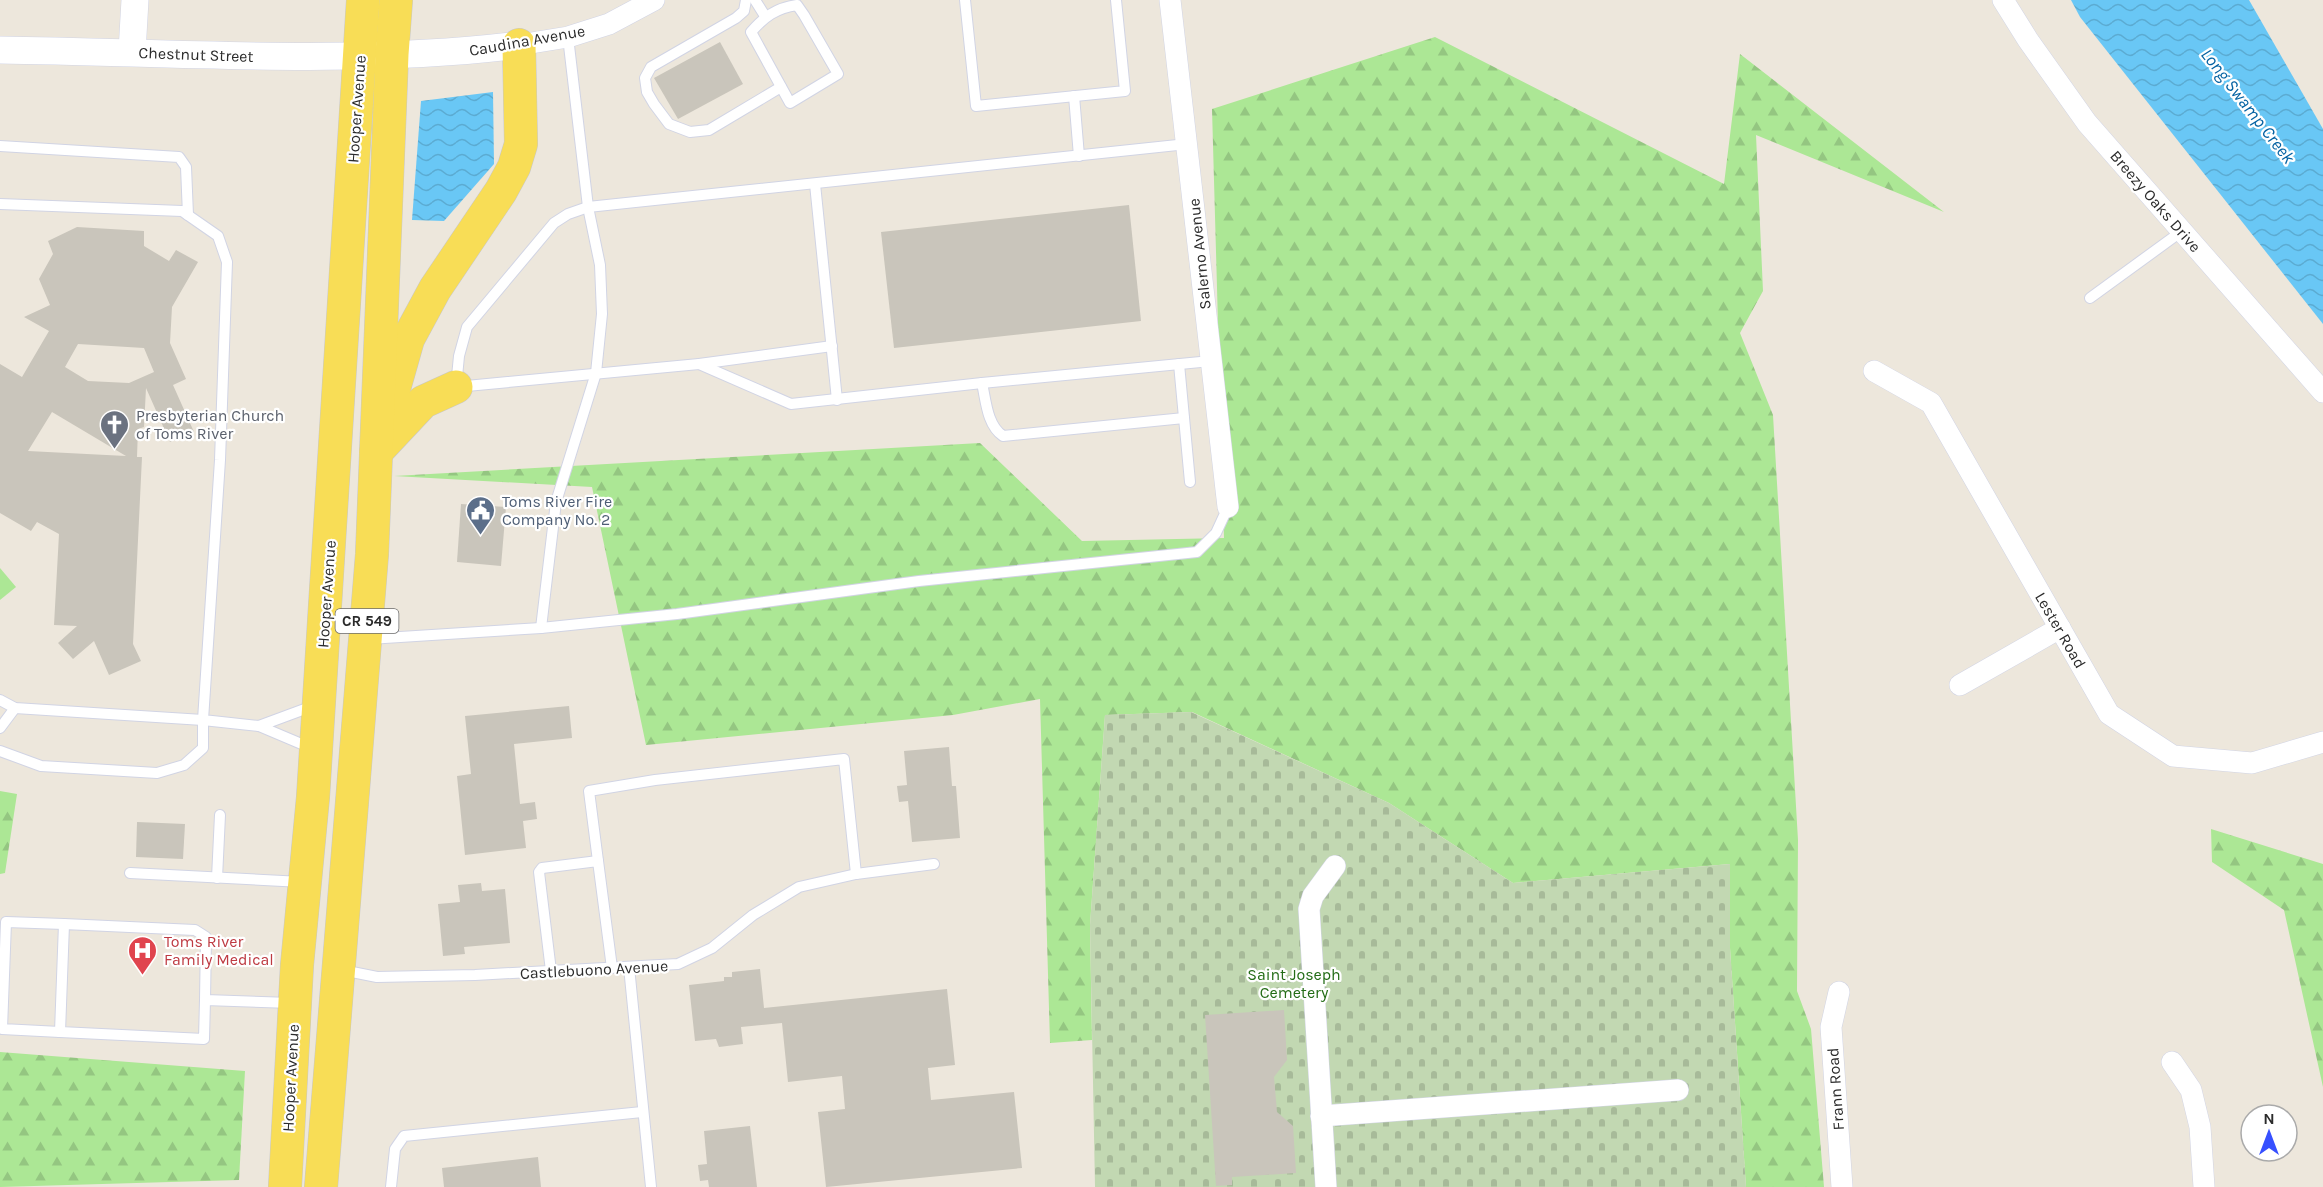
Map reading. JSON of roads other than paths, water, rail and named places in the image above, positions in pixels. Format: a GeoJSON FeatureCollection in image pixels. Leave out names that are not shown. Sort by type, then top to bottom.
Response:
{"type":"FeatureCollection","features":[{"type":"Feature","properties":{"kind":"main road","name":"Hooper Avenue"},"geometry":{"type":"LineString","coordinates":[[285,1187],[295,1004],[313,797],[363,0]]}},
{"type":"Feature","properties":{"kind":"main road","name":"Hooper Avenue"},"geometry":{"type":"LineString","coordinates":[[321,1187],[373,528],[396,0]]}},
{"type":"Feature","properties":{"kind":"main road"},"geometry":{"type":"LineString","coordinates":[[376,452],[408,339],[435,289],[501,191],[514,167],[521,144],[519,45]]}},
{"type":"Feature","properties":{"kind":"main road"},"geometry":{"type":"LineString","coordinates":[[376,452],[423,402],[456,387]]}},
{"type":"Feature","properties":{"kind":"main road"},"geometry":{"type":"LineString","coordinates":[[313,797],[341,652],[352,561],[360,542],[373,528]]}},
{"type":"Feature","properties":{"kind":"street"},"geometry":{"type":"LineString","coordinates":[[132,51],[135,0]]}},
{"type":"Feature","properties":{"kind":"street","name":"Caudina Avenue"},"geometry":{"type":"LineString","coordinates":[[392,54],[466,51],[568,37],[609,24],[654,0]]}},
{"type":"Feature","properties":{"kind":"street","name":"Salerno Avenue"},"geometry":{"type":"LineString","coordinates":[[1170,0],[1228,507]]}},
{"type":"Feature","properties":{"kind":"street","name":"Breezy Oaks Drive"},"geometry":{"type":"LineString","coordinates":[[2003,0],[2028,40],[2087,123],[2323,392]]}},
{"type":"Feature","properties":{"kind":"street","name":"Chestnut Street"},"geometry":{"type":"LineString","coordinates":[[0,50],[132,51],[265,56],[392,54]]}},
{"type":"Feature","properties":{"kind":"street","name":"Lester Road"},"geometry":{"type":"LineString","coordinates":[[1874,371],[1931,403],[2109,714],[2173,756],[2252,764],[2323,742]]}},
{"type":"Feature","properties":{"kind":"street"},"geometry":{"type":"LineString","coordinates":[[1960,685],[2060,628]]}},
{"type":"Feature","properties":{"kind":"street"},"geometry":{"type":"LineString","coordinates":[[1326,1187],[1309,909],[1313,896],[1335,866]]}},
{"type":"Feature","properties":{"kind":"street","name":"Frann Road"},"geometry":{"type":"LineString","coordinates":[[1839,992],[1831,1027],[1842,1187]]}},
{"type":"Feature","properties":{"kind":"street"},"geometry":{"type":"LineString","coordinates":[[2172,1062],[2191,1089],[2200,1127],[2204,1187]]}},
{"type":"Feature","properties":{"kind":"street"},"geometry":{"type":"LineString","coordinates":[[1321,1116],[1678,1089]]}},
{"type":"Feature","properties":{"kind":"lane"},"geometry":{"type":"LineString","coordinates":[[746,0],[744,10],[736,18],[651,67],[645,78],[647,92],[669,124],[690,132],[709,130],[781,87]]}},
{"type":"Feature","properties":{"kind":"lane"},"geometry":{"type":"LineString","coordinates":[[755,0],[765,16]]}},
{"type":"Feature","properties":{"kind":"lane"},"geometry":{"type":"LineString","coordinates":[[965,0],[976,106],[1125,91],[1116,0]]}},
{"type":"Feature","properties":{"kind":"lane"},"geometry":{"type":"LineString","coordinates":[[796,5],[837,74],[790,103],[751,32],[765,16],[796,5]]}},
{"type":"Feature","properties":{"kind":"lane"},"geometry":{"type":"LineString","coordinates":[[541,628],[556,502],[596,373],[602,314],[600,265],[588,207],[568,37]]}},
{"type":"Feature","properties":{"kind":"lane"},"geometry":{"type":"LineString","coordinates":[[1074,96],[1079,156]]}},
{"type":"Feature","properties":{"kind":"lane"},"geometry":{"type":"LineString","coordinates":[[832,346],[699,364],[456,387],[459,356],[466,327],[554,224],[568,214],[588,207],[1187,144]]}},
{"type":"Feature","properties":{"kind":"lane"},"geometry":{"type":"LineString","coordinates":[[0,146],[179,157],[186,167],[188,215]]}},
{"type":"Feature","properties":{"kind":"lane"},"geometry":{"type":"LineString","coordinates":[[815,184],[837,400]]}},
{"type":"Feature","properties":{"kind":"lane"},"geometry":{"type":"LineString","coordinates":[[0,204],[182,211],[218,236],[227,262],[220,460],[203,748],[184,765],[157,773],[41,766],[0,751]]}},
{"type":"Feature","properties":{"kind":"lane"},"geometry":{"type":"LineString","coordinates":[[2090,298],[2182,231]]}},
{"type":"Feature","properties":{"kind":"lane"},"geometry":{"type":"LineString","coordinates":[[699,364],[791,404],[1211,361]]}},
{"type":"Feature","properties":{"kind":"lane"},"geometry":{"type":"LineString","coordinates":[[1179,364],[1190,482]]}},
{"type":"Feature","properties":{"kind":"lane"},"geometry":{"type":"LineString","coordinates":[[982,383],[990,420],[995,431],[1003,436],[1184,418]]}},
{"type":"Feature","properties":{"kind":"lane"},"geometry":{"type":"LineString","coordinates":[[364,639],[541,628],[677,614],[919,581],[1197,552],[1216,533],[1228,507]]}},
{"type":"Feature","properties":{"kind":"lane"},"geometry":{"type":"LineString","coordinates":[[0,700],[15,708],[204,720],[260,726],[316,750]]}},
{"type":"Feature","properties":{"kind":"lane"},"geometry":{"type":"LineString","coordinates":[[260,726],[319,704]]}},
{"type":"Feature","properties":{"kind":"lane"},"geometry":{"type":"LineString","coordinates":[[0,728],[15,708]]}},
{"type":"Feature","properties":{"kind":"lane"},"geometry":{"type":"LineString","coordinates":[[612,968],[589,791],[655,780],[844,759],[856,874]]}},
{"type":"Feature","properties":{"kind":"lane"},"geometry":{"type":"LineString","coordinates":[[217,878],[219,815]]}},
{"type":"Feature","properties":{"kind":"lane"},"geometry":{"type":"LineString","coordinates":[[551,971],[539,872],[542,868],[598,861]]}},
{"type":"Feature","properties":{"kind":"lane","name":"Castlebuono Avenue"},"geometry":{"type":"LineString","coordinates":[[338,969],[377,977],[678,964],[712,948],[753,915],[799,887],[856,874],[934,864]]}},
{"type":"Feature","properties":{"kind":"lane"},"geometry":{"type":"LineString","coordinates":[[130,873],[305,882]]}},
{"type":"Feature","properties":{"kind":"lane"},"geometry":{"type":"LineString","coordinates":[[6,922],[195,930],[206,937],[205,1000],[204,1039],[2,1029],[6,922]]}},
{"type":"Feature","properties":{"kind":"lane"},"geometry":{"type":"LineString","coordinates":[[60,1032],[64,924]]}},
{"type":"Feature","properties":{"kind":"lane"},"geometry":{"type":"LineString","coordinates":[[629,966],[651,1187]]}},
{"type":"Feature","properties":{"kind":"lane"},"geometry":{"type":"LineString","coordinates":[[205,1000],[295,1004]]}},
{"type":"Feature","properties":{"kind":"lane"},"geometry":{"type":"LineString","coordinates":[[391,1187],[394,1149],[404,1136],[642,1112]]}},
{"type":"Feature","properties":{"kind":"water","name":"Long Swamp Creek"},"geometry":{"type":"Polygon","coordinates":[[[2071,0],[2249,0],[2323,129],[2323,324],[2080,17],[2071,0]]]}},
{"type":"Feature","properties":{"kind":"water"},"geometry":{"type":"Polygon","coordinates":[[[493,92],[494,164],[444,221],[412,220],[421,101],[493,92]]]}},
{"type":"Feature","properties":{"kind":"place","name":"Presbyterian Church of Toms River"},"geometry":{"type":"Point","coordinates":[115,450]}},
{"type":"Feature","properties":{"kind":"place","name":"Toms River Fire Company No. 2"},"geometry":{"type":"Point","coordinates":[481,536]}},
{"type":"Feature","properties":{"kind":"place","name":"Toms River Family Medical"},"geometry":{"type":"Point","coordinates":[143,976]}},
{"type":"Feature","properties":{"kind":"park label","name":"Saint Joseph Cemetery"},"geometry":{"type":"Point","coordinates":[1294,983]}}]}
